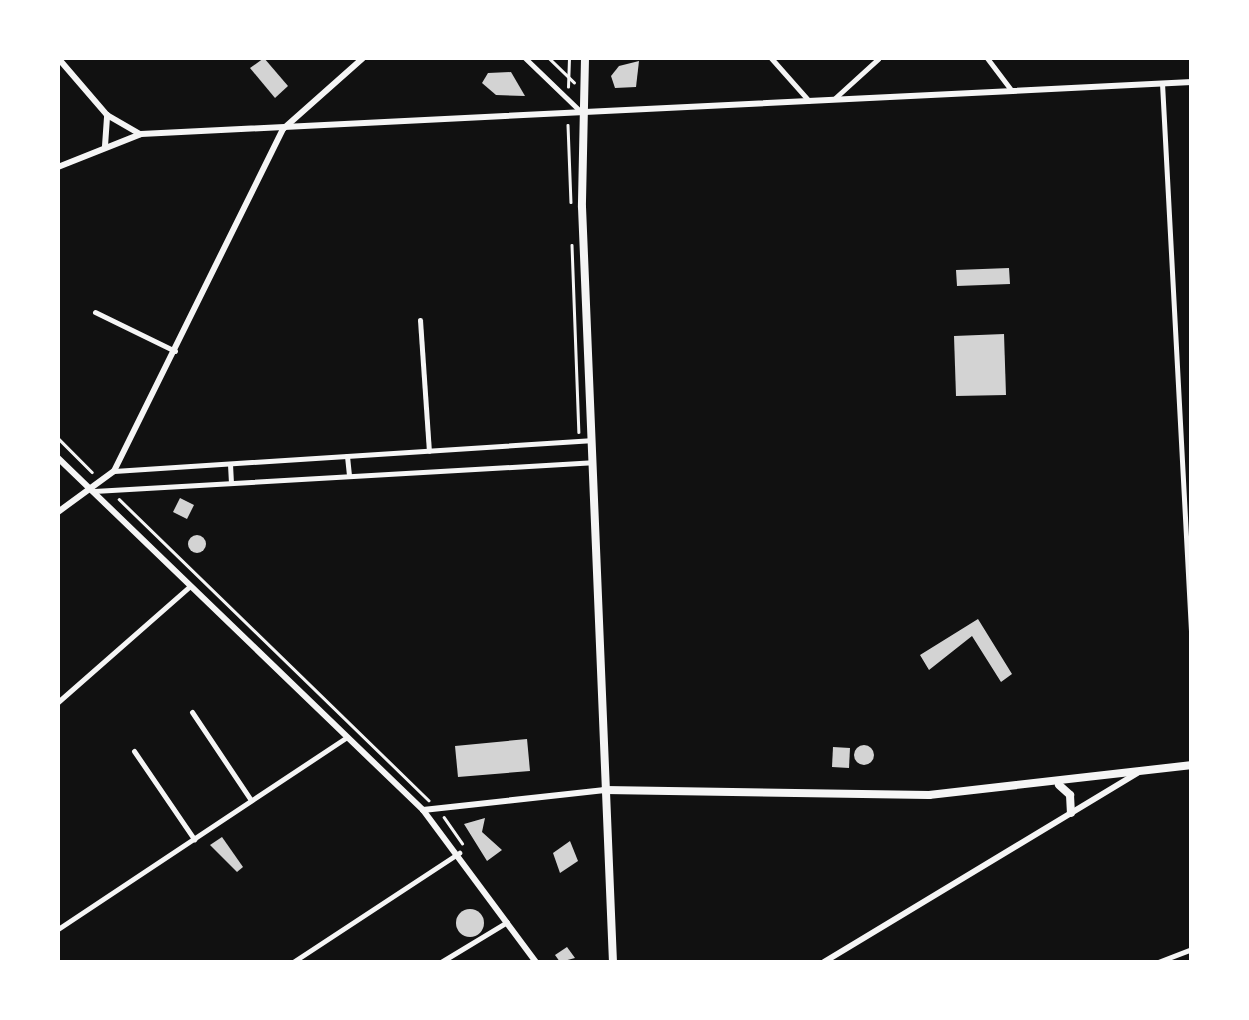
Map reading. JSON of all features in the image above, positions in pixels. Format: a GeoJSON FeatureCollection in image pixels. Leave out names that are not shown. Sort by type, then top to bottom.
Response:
{"type":"FeatureCollection","features":[{"type":"Feature","properties":{"kind":"main road"},"geometry":{"type":"LineString","coordinates":[[585,58],[590,440],[613,962]]}},
{"type":"Feature","properties":{"kind":"main road"},"geometry":{"type":"LineString","coordinates":[[604,790],[929,795],[1059,785],[1192,765]]}},
{"type":"Feature","properties":{"kind":"main road"},"geometry":{"type":"LineString","coordinates":[[1059,785],[1070,795],[1071,812]]}},
{"type":"Feature","properties":{"kind":"street"},"geometry":{"type":"LineString","coordinates":[[58,58],[107,115],[142,134]]}},
{"type":"Feature","properties":{"kind":"street"},"geometry":{"type":"LineString","coordinates":[[58,512],[114,472],[283,130],[363,58]]}},
{"type":"Feature","properties":{"kind":"street"},"geometry":{"type":"LineString","coordinates":[[526,58],[584,114]]}},
{"type":"Feature","properties":{"kind":"street"},"geometry":{"type":"LineString","coordinates":[[772,58],[810,102]]}},
{"type":"Feature","properties":{"kind":"street"},"geometry":{"type":"LineString","coordinates":[[833,100],[879,58]]}},
{"type":"Feature","properties":{"kind":"street"},"geometry":{"type":"LineString","coordinates":[[992,59],[1012,91]]}},
{"type":"Feature","properties":{"kind":"street"},"geometry":{"type":"LineString","coordinates":[[58,167],[142,134],[1192,82]]}},
{"type":"Feature","properties":{"kind":"street"},"geometry":{"type":"LineString","coordinates":[[1162,83],[1192,649]]}},
{"type":"Feature","properties":{"kind":"street"},"geometry":{"type":"LineString","coordinates":[[105,147],[107,115]]}},
{"type":"Feature","properties":{"kind":"street"},"geometry":{"type":"LineString","coordinates":[[95,312],[175,351]]}},
{"type":"Feature","properties":{"kind":"street"},"geometry":{"type":"LineString","coordinates":[[420,320],[429,451]]}},
{"type":"Feature","properties":{"kind":"street"},"geometry":{"type":"LineString","coordinates":[[114,472],[590,440]]}},
{"type":"Feature","properties":{"kind":"street"},"geometry":{"type":"LineString","coordinates":[[347,456],[348,476]]}},
{"type":"Feature","properties":{"kind":"street"},"geometry":{"type":"LineString","coordinates":[[58,458],[422,810],[459,852],[536,962]]}},
{"type":"Feature","properties":{"kind":"street"},"geometry":{"type":"LineString","coordinates":[[91,491],[592,462]]}},
{"type":"Feature","properties":{"kind":"street"},"geometry":{"type":"LineString","coordinates":[[230,464],[231,483]]}},
{"type":"Feature","properties":{"kind":"street"},"geometry":{"type":"LineString","coordinates":[[58,702],[190,586]]}},
{"type":"Feature","properties":{"kind":"street"},"geometry":{"type":"LineString","coordinates":[[192,712],[252,800]]}},
{"type":"Feature","properties":{"kind":"street"},"geometry":{"type":"LineString","coordinates":[[58,928],[347,737]]}},
{"type":"Feature","properties":{"kind":"street"},"geometry":{"type":"LineString","coordinates":[[134,751],[194,839]]}},
{"type":"Feature","properties":{"kind":"street"},"geometry":{"type":"LineString","coordinates":[[824,962],[1137,773]]}},
{"type":"Feature","properties":{"kind":"street"},"geometry":{"type":"LineString","coordinates":[[422,810],[604,790]]}},
{"type":"Feature","properties":{"kind":"street"},"geometry":{"type":"LineString","coordinates":[[292,962],[459,852]]}},
{"type":"Feature","properties":{"kind":"street"},"geometry":{"type":"LineString","coordinates":[[441,962],[507,922]]}},
{"type":"Feature","properties":{"kind":"street"},"geometry":{"type":"LineString","coordinates":[[1158,962],[1192,949]]}},
{"type":"Feature","properties":{"kind":"path"},"geometry":{"type":"LineString","coordinates":[[549,58],[575,82]]}},
{"type":"Feature","properties":{"kind":"path"},"geometry":{"type":"LineString","coordinates":[[569,58],[569,78]]}},
{"type":"Feature","properties":{"kind":"building"},"geometry":{"type":"Polygon","coordinates":[[[264,58],[288,86],[275,98],[250,68],[264,58]]]}},
{"type":"Feature","properties":{"kind":"building"},"geometry":{"type":"Polygon","coordinates":[[[639,61],[636,87],[615,88],[611,76],[619,66],[639,61]]]}},
{"type":"Feature","properties":{"kind":"building"},"geometry":{"type":"Polygon","coordinates":[[[511,72],[525,96],[496,95],[482,83],[488,73],[511,72]]]}},
{"type":"Feature","properties":{"kind":"building"},"geometry":{"type":"Polygon","coordinates":[[[1009,268],[1010,284],[957,286],[956,270],[1009,268]]]}},
{"type":"Feature","properties":{"kind":"building"},"geometry":{"type":"Polygon","coordinates":[[[1004,334],[1006,395],[956,396],[954,336],[1004,334]]]}},
{"type":"Feature","properties":{"kind":"building"},"geometry":{"type":"Polygon","coordinates":[[[180,498],[194,505],[187,519],[173,512],[180,498]]]}},
{"type":"Feature","properties":{"kind":"building"},"geometry":{"type":"Polygon","coordinates":[[[197,535],[206,544],[197,553],[188,544],[197,535]]]}},
{"type":"Feature","properties":{"kind":"building"},"geometry":{"type":"Polygon","coordinates":[[[978,619],[1012,674],[1001,682],[972,636],[929,670],[920,655],[978,619]]]}},
{"type":"Feature","properties":{"kind":"building"},"geometry":{"type":"Polygon","coordinates":[[[527,739],[530,771],[458,777],[455,746],[527,739]]]}},
{"type":"Feature","properties":{"kind":"building"},"geometry":{"type":"Polygon","coordinates":[[[864,745],[874,755],[864,765],[854,755],[864,745]]]}},
{"type":"Feature","properties":{"kind":"building"},"geometry":{"type":"Polygon","coordinates":[[[833,747],[850,748],[849,768],[832,767],[833,747]]]}},
{"type":"Feature","properties":{"kind":"building"},"geometry":{"type":"Polygon","coordinates":[[[485,818],[482,832],[502,850],[487,861],[464,824],[485,818]]]}},
{"type":"Feature","properties":{"kind":"building"},"geometry":{"type":"Polygon","coordinates":[[[222,837],[243,867],[237,872],[210,845],[222,837]]]}},
{"type":"Feature","properties":{"kind":"building"},"geometry":{"type":"Polygon","coordinates":[[[570,841],[578,861],[560,873],[553,853],[570,841]]]}},
{"type":"Feature","properties":{"kind":"building"},"geometry":{"type":"Polygon","coordinates":[[[470,909],[480,913],[484,923],[480,933],[470,937],[460,933],[456,923],[460,913],[470,909]]]}},
{"type":"Feature","properties":{"kind":"building"},"geometry":{"type":"Polygon","coordinates":[[[567,947],[575,958],[560,962],[555,955],[567,947]]]}}]}
